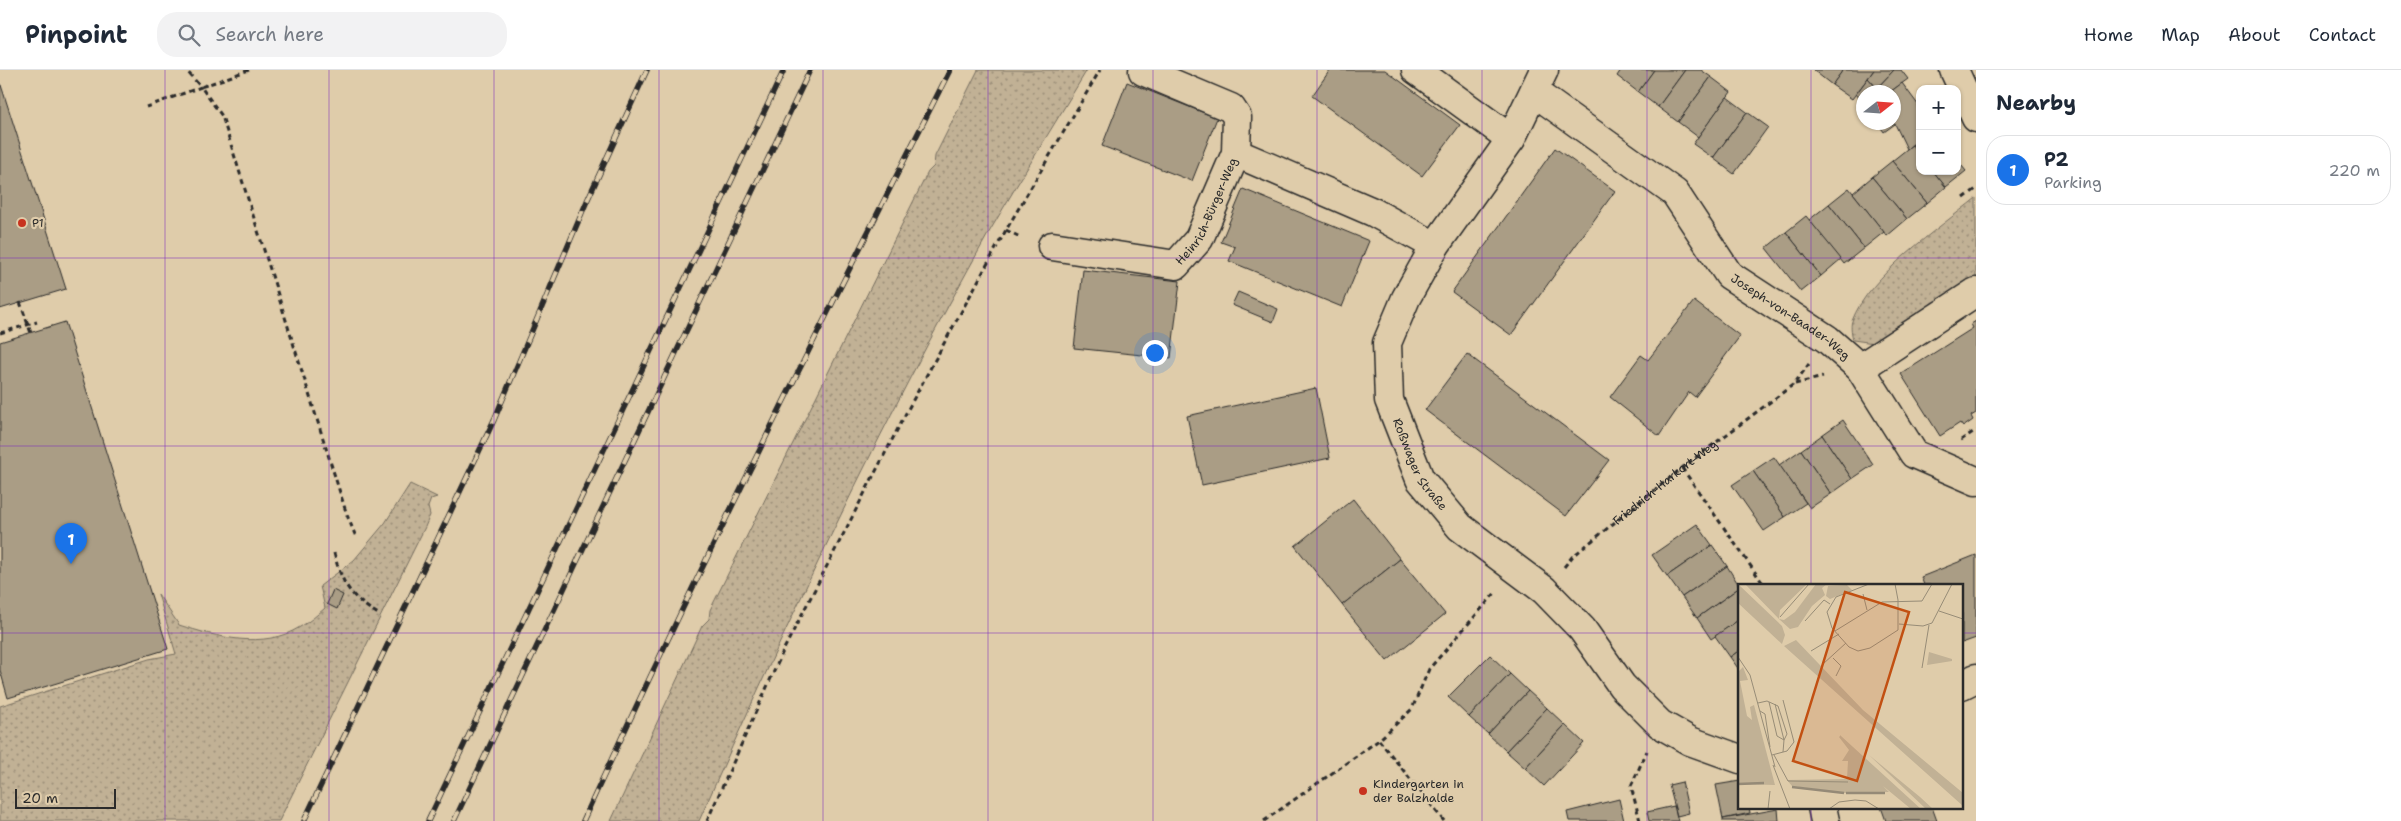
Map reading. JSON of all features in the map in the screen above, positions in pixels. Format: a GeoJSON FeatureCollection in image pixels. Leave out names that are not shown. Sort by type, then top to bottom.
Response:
{"type":"FeatureCollection","features":[{"type":"Feature","properties":{"kind":"street"},"geometry":{"type":"LineString","coordinates":[[1416,70],[1511,139]]}},
{"type":"Feature","properties":{"kind":"street"},"geometry":{"type":"LineString","coordinates":[[1954,70],[1976,118]]}},
{"type":"Feature","properties":{"kind":"street","name":"Heinrich-Bürger-Weg"},"geometry":{"type":"LineString","coordinates":[[1052,246],[1176,265],[1199,239],[1236,153],[1238,117],[1231,108],[1143,71]]}},
{"type":"Feature","properties":{"kind":"street","name":"Roßwager Straße"},"geometry":{"type":"LineString","coordinates":[[1539,81],[1511,139],[1435,246],[1406,298],[1387,343],[1389,400],[1420,479],[1460,527],[1544,590],[1582,629],[1622,686],[1660,724],[1690,741],[1738,758]]}},
{"type":"Feature","properties":{"kind":"street","name":"Joseph-von-Baader-Weg"},"geometry":{"type":"LineString","coordinates":[[1539,81],[1676,193],[1729,275],[1827,339],[1860,368],[1914,454],[1976,480]]}},
{"type":"Feature","properties":{"kind":"street","name":"Heinrich-Bürger-Weg"},"geometry":{"type":"LineString","coordinates":[[1236,153],[1373,212],[1435,246]]}},
{"type":"Feature","properties":{"kind":"street"},"geometry":{"type":"LineString","coordinates":[[1860,368],[1976,292]]}},
{"type":"Feature","properties":{"kind":"street"},"geometry":{"type":"LineString","coordinates":[[1964,684],[1976,678]]}},
{"type":"Feature","properties":{"kind":"street"},"geometry":{"type":"LineString","coordinates":[[1822,808],[1826,821]]}},
{"type":"Feature","properties":{"kind":"path"},"geometry":{"type":"LineString","coordinates":[[186,70],[222,116],[347,516],[356,537]]}},
{"type":"Feature","properties":{"kind":"path"},"geometry":{"type":"LineString","coordinates":[[146,107],[249,70]]}},
{"type":"Feature","properties":{"kind":"path"},"geometry":{"type":"LineString","coordinates":[[707,821],[784,649],[907,411],[1006,230],[1100,70]]}},
{"type":"Feature","properties":{"kind":"path"},"geometry":{"type":"LineString","coordinates":[[1964,198],[1976,189]]}},
{"type":"Feature","properties":{"kind":"path"},"geometry":{"type":"LineString","coordinates":[[1006,230],[1018,236]]}},
{"type":"Feature","properties":{"kind":"path"},"geometry":{"type":"LineString","coordinates":[[20,302],[31,333]]}},
{"type":"Feature","properties":{"kind":"path"},"geometry":{"type":"LineString","coordinates":[[0,333],[36,322]]}},
{"type":"Feature","properties":{"kind":"path","name":"Friedrich-Harkort-Weg"},"geometry":{"type":"LineString","coordinates":[[1544,590],[1572,557],[1682,468],[1794,384]]}},
{"type":"Feature","properties":{"kind":"path"},"geometry":{"type":"LineString","coordinates":[[1682,468],[1763,584]]}},
{"type":"Feature","properties":{"kind":"path"},"geometry":{"type":"LineString","coordinates":[[334,553],[338,572],[351,595],[363,606],[380,615]]}},
{"type":"Feature","properties":{"kind":"path"},"geometry":{"type":"LineString","coordinates":[[1264,821],[1379,740],[1412,708],[1429,669],[1493,597],[1513,567]]}},
{"type":"Feature","properties":{"kind":"path"},"geometry":{"type":"LineString","coordinates":[[1640,821],[1631,786],[1660,724]]}},
{"type":"Feature","properties":{"kind":"path"},"geometry":{"type":"LineString","coordinates":[[1379,740],[1444,821]]}},
{"type":"Feature","properties":{"kind":"shaded area"},"geometry":{"type":"Polygon","coordinates":[[[978,70],[1087,70],[988,234],[910,378],[836,524],[766,672],[699,821],[611,821],[702,626],[709,619],[710,610],[928,172],[934,166],[935,156],[978,70]]]}},
{"type":"Feature","properties":{"kind":"shaded area"},"geometry":{"type":"Polygon","coordinates":[[[1976,198],[1976,281],[1874,343],[1853,340],[1852,321],[1873,287],[1906,254],[1976,198]]]}},
{"type":"Feature","properties":{"kind":"shaded area"},"geometry":{"type":"Polygon","coordinates":[[[410,484],[437,497],[431,499],[428,507],[430,515],[425,527],[279,821],[0,821],[0,706],[149,659],[176,654],[158,594],[179,625],[209,634],[255,640],[286,634],[300,627],[325,608],[320,586],[354,560],[385,523],[410,484]]]}},
{"type":"Feature","properties":{"kind":"building"},"geometry":{"type":"Polygon","coordinates":[[[1330,70],[1385,70],[1460,125],[1422,176],[1312,96],[1330,70]]]}},
{"type":"Feature","properties":{"kind":"building"},"geometry":{"type":"Polygon","coordinates":[[[1621,70],[1654,70],[1638,92],[1617,76],[1621,70]]]}},
{"type":"Feature","properties":{"kind":"building"},"geometry":{"type":"Polygon","coordinates":[[[1654,70],[1685,70],[1658,107],[1638,92],[1654,70]]]}},
{"type":"Feature","properties":{"kind":"building"},"geometry":{"type":"Polygon","coordinates":[[[1685,70],[1701,70],[1711,77],[1678,122],[1658,107],[1685,70]]]}},
{"type":"Feature","properties":{"kind":"building"},"geometry":{"type":"Polygon","coordinates":[[[1813,70],[1843,70],[1832,85],[1813,70]]]}},
{"type":"Feature","properties":{"kind":"building"},"geometry":{"type":"Polygon","coordinates":[[[1843,70],[1874,70],[1863,85],[1856,85],[1856,94],[1852,99],[1832,85],[1843,70]]]}},
{"type":"Feature","properties":{"kind":"building"},"geometry":{"type":"Polygon","coordinates":[[[1874,70],[1894,70],[1880,85],[1874,85],[1868,78],[1874,70]]]}},
{"type":"Feature","properties":{"kind":"building"},"geometry":{"type":"Polygon","coordinates":[[[1894,70],[1901,70],[1908,79],[1900,85],[1880,85],[1894,70]]]}},
{"type":"Feature","properties":{"kind":"building"},"geometry":{"type":"Polygon","coordinates":[[[1711,77],[1731,92],[1698,137],[1678,122],[1711,77]]]}},
{"type":"Feature","properties":{"kind":"building"},"geometry":{"type":"Polygon","coordinates":[[[1868,78],[1874,85],[1863,85],[1868,78]]]}},
{"type":"Feature","properties":{"kind":"building","name":"P1"},"geometry":{"type":"Polygon","coordinates":[[[0,82],[66,289],[0,309],[0,82]]]}},
{"type":"Feature","properties":{"kind":"building"},"geometry":{"type":"Polygon","coordinates":[[[1127,82],[1217,118],[1192,181],[1102,146],[1127,82]]]}},
{"type":"Feature","properties":{"kind":"building"},"geometry":{"type":"Polygon","coordinates":[[[1902,83],[1916,102],[1916,141],[1907,149],[1898,130],[1901,130],[1901,85],[1899,85],[1902,83]]]}},
{"type":"Feature","properties":{"kind":"building"},"geometry":{"type":"Polygon","coordinates":[[[1727,97],[1747,112],[1713,158],[1693,144],[1727,97]]]}},
{"type":"Feature","properties":{"kind":"building"},"geometry":{"type":"Polygon","coordinates":[[[1747,112],[1768,127],[1734,174],[1713,158],[1747,112]]]}},
{"type":"Feature","properties":{"kind":"building"},"geometry":{"type":"Polygon","coordinates":[[[1916,142],[1916,150],[1912,145],[1916,142]]]}},
{"type":"Feature","properties":{"kind":"building"},"geometry":{"type":"Polygon","coordinates":[[[1912,145],[1916,150],[1916,175],[1936,175],[1946,187],[1927,203],[1892,161],[1912,145]]]}},
{"type":"Feature","properties":{"kind":"building"},"geometry":{"type":"Polygon","coordinates":[[[1555,148],[1615,191],[1511,335],[1452,292],[1555,148]]]}},
{"type":"Feature","properties":{"kind":"building"},"geometry":{"type":"Polygon","coordinates":[[[1892,161],[1927,203],[1907,219],[1872,177],[1892,161]]]}},
{"type":"Feature","properties":{"kind":"building"},"geometry":{"type":"Polygon","coordinates":[[[1961,165],[1966,171],[1961,175],[1961,165]]]}},
{"type":"Feature","properties":{"kind":"building"},"geometry":{"type":"Polygon","coordinates":[[[1936,175],[1961,175],[1946,187],[1936,175]]]}},
{"type":"Feature","properties":{"kind":"building"},"geometry":{"type":"Polygon","coordinates":[[[1872,177],[1907,219],[1887,236],[1853,193],[1872,177]]]}},
{"type":"Feature","properties":{"kind":"building"},"geometry":{"type":"Polygon","coordinates":[[[1849,188],[1884,232],[1864,248],[1829,204],[1849,188]]]}},
{"type":"Feature","properties":{"kind":"building"},"geometry":{"type":"Polygon","coordinates":[[[1243,189],[1369,241],[1342,307],[1229,261],[1235,247],[1221,242],[1243,189]]]}},
{"type":"Feature","properties":{"kind":"building"},"geometry":{"type":"Polygon","coordinates":[[[1829,204],[1864,248],[1844,264],[1809,220],[1829,204]]]}},
{"type":"Feature","properties":{"kind":"building"},"geometry":{"type":"Polygon","coordinates":[[[1806,216],[1841,259],[1821,276],[1786,232],[1806,216]]]}},
{"type":"Feature","properties":{"kind":"building"},"geometry":{"type":"Polygon","coordinates":[[[1786,232],[1821,276],[1801,292],[1766,248],[1786,232]]]}},
{"type":"Feature","properties":{"kind":"building"},"geometry":{"type":"Polygon","coordinates":[[[1083,270],[1180,281],[1171,358],[1074,348],[1083,270]]]}},
{"type":"Feature","properties":{"kind":"building"},"geometry":{"type":"Polygon","coordinates":[[[1238,292],[1278,309],[1273,322],[1232,305],[1238,292]]]}},
{"type":"Feature","properties":{"kind":"building"},"geometry":{"type":"Polygon","coordinates":[[[1694,301],[1740,336],[1695,397],[1689,392],[1659,436],[1610,397],[1641,355],[1648,360],[1694,301]]]}},
{"type":"Feature","properties":{"kind":"building"},"geometry":{"type":"Polygon","coordinates":[[[1976,321],[1976,413],[1971,416],[1973,420],[1963,427],[1960,423],[1940,436],[1901,374],[1973,328],[1971,324],[1976,321]]]}},
{"type":"Feature","properties":{"kind":"building"},"geometry":{"type":"Polygon","coordinates":[[[65,322],[168,649],[8,698],[0,670],[0,342],[65,322]]]}},
{"type":"Feature","properties":{"kind":"building"},"geometry":{"type":"Polygon","coordinates":[[[1467,354],[1609,460],[1566,516],[1425,410],[1467,354]]]}},
{"type":"Feature","properties":{"kind":"building"},"geometry":{"type":"Polygon","coordinates":[[[1316,388],[1330,458],[1202,485],[1187,416],[1316,388]]]}},
{"type":"Feature","properties":{"kind":"building"},"geometry":{"type":"Polygon","coordinates":[[[1843,420],[1873,465],[1852,479],[1822,435],[1843,420]]]}},
{"type":"Feature","properties":{"kind":"building"},"geometry":{"type":"Polygon","coordinates":[[[1822,435],[1852,479],[1831,494],[1801,450],[1822,435]]]}},
{"type":"Feature","properties":{"kind":"building"},"geometry":{"type":"Polygon","coordinates":[[[1801,450],[1831,494],[1810,508],[1779,465],[1801,450]]]}},
{"type":"Feature","properties":{"kind":"building"},"geometry":{"type":"Polygon","coordinates":[[[1774,457],[1806,503],[1785,517],[1753,471],[1774,457]]]}},
{"type":"Feature","properties":{"kind":"building"},"geometry":{"type":"Polygon","coordinates":[[[1753,471],[1785,517],[1764,531],[1732,485],[1753,471]]]}},
{"type":"Feature","properties":{"kind":"building"},"geometry":{"type":"Polygon","coordinates":[[[1353,499],[1400,559],[1342,605],[1295,546],[1353,499]]]}},
{"type":"Feature","properties":{"kind":"building"},"geometry":{"type":"Polygon","coordinates":[[[1697,524],[1712,545],[1667,576],[1652,555],[1697,524]]]}},
{"type":"Feature","properties":{"kind":"building"},"geometry":{"type":"Polygon","coordinates":[[[1712,545],[1727,566],[1682,597],[1667,576],[1712,545]]]}},
{"type":"Feature","properties":{"kind":"building"},"geometry":{"type":"Polygon","coordinates":[[[1976,555],[1976,638],[1964,642],[1964,584],[1924,584],[1921,577],[1976,555]]]}},
{"type":"Feature","properties":{"kind":"building"},"geometry":{"type":"Polygon","coordinates":[[[1400,559],[1445,614],[1387,661],[1342,605],[1400,559]]]}},
{"type":"Feature","properties":{"kind":"building"},"geometry":{"type":"Polygon","coordinates":[[[1727,566],[1738,584],[1738,588],[1697,618],[1682,597],[1727,566]]]}},
{"type":"Feature","properties":{"kind":"building"},"geometry":{"type":"Polygon","coordinates":[[[1738,588],[1738,620],[1711,639],[1697,618],[1738,588]]]}},
{"type":"Feature","properties":{"kind":"building"},"geometry":{"type":"Polygon","coordinates":[[[333,590],[343,595],[337,609],[327,604],[333,590]]]}},
{"type":"Feature","properties":{"kind":"building"},"geometry":{"type":"Polygon","coordinates":[[[1738,620],[1738,651],[1730,657],[1715,636],[1738,620]]]}},
{"type":"Feature","properties":{"kind":"building"},"geometry":{"type":"Polygon","coordinates":[[[1738,651],[1738,668],[1730,657],[1738,651]]]}},
{"type":"Feature","properties":{"kind":"building"},"geometry":{"type":"Polygon","coordinates":[[[1490,655],[1510,674],[1469,717],[1448,697],[1490,655]]]}},
{"type":"Feature","properties":{"kind":"building"},"geometry":{"type":"Polygon","coordinates":[[[1510,674],[1528,691],[1488,734],[1469,717],[1510,674]]]}},
{"type":"Feature","properties":{"kind":"building"},"geometry":{"type":"Polygon","coordinates":[[[1528,691],[1547,708],[1506,751],[1488,734],[1528,691]]]}},
{"type":"Feature","properties":{"kind":"building"},"geometry":{"type":"Polygon","coordinates":[[[1547,708],[1565,725],[1525,768],[1506,751],[1547,708]]]}},
{"type":"Feature","properties":{"kind":"building"},"geometry":{"type":"Polygon","coordinates":[[[1565,725],[1584,743],[1544,786],[1525,768],[1565,725]]]}},
{"type":"Feature","properties":{"kind":"building"},"geometry":{"type":"Polygon","coordinates":[[[1738,781],[1738,808],[1749,808],[1750,813],[1723,819],[1716,785],[1738,781]]]}},
{"type":"Feature","properties":{"kind":"building"},"geometry":{"type":"Polygon","coordinates":[[[1682,782],[1689,813],[1677,816],[1669,785],[1682,782]]]}},
{"type":"Feature","properties":{"kind":"building"},"geometry":{"type":"Polygon","coordinates":[[[1619,799],[1624,821],[1569,821],[1567,812],[1619,799]]]}},
{"type":"Feature","properties":{"kind":"building"},"geometry":{"type":"Polygon","coordinates":[[[1674,806],[1678,821],[1649,821],[1647,812],[1674,806]]]}},
{"type":"Feature","properties":{"kind":"building"},"geometry":{"type":"Polygon","coordinates":[[[1881,808],[1932,808],[1937,821],[1886,821],[1881,808]]]}},
{"type":"Feature","properties":{"kind":"building"},"geometry":{"type":"Polygon","coordinates":[[[1778,809],[1779,821],[1723,821],[1723,819],[1778,809]]]}},
{"type":"Feature","properties":{"kind":"railway"},"geometry":{"type":"LineString","coordinates":[[304,821],[494,420],[587,201],[647,70]]}},
{"type":"Feature","properties":{"kind":"railway"},"geometry":{"type":"LineString","coordinates":[[428,821],[784,70]]}},
{"type":"Feature","properties":{"kind":"railway"},"geometry":{"type":"LineString","coordinates":[[454,821],[810,70]]}},
{"type":"Feature","properties":{"kind":"railway"},"geometry":{"type":"LineString","coordinates":[[583,821],[763,444],[950,70]]}},
{"type":"Feature","properties":{"kind":"place","name":"P1"},"geometry":{"type":"Point","coordinates":[22,223]}},
{"type":"Feature","properties":{"kind":"place","name":"P2"},"geometry":{"type":"Point","coordinates":[71,564]}},
{"type":"Feature","properties":{"kind":"place","name":"Kindergarten in der Balzhalde"},"geometry":{"type":"Point","coordinates":[1363,791]}}]}
